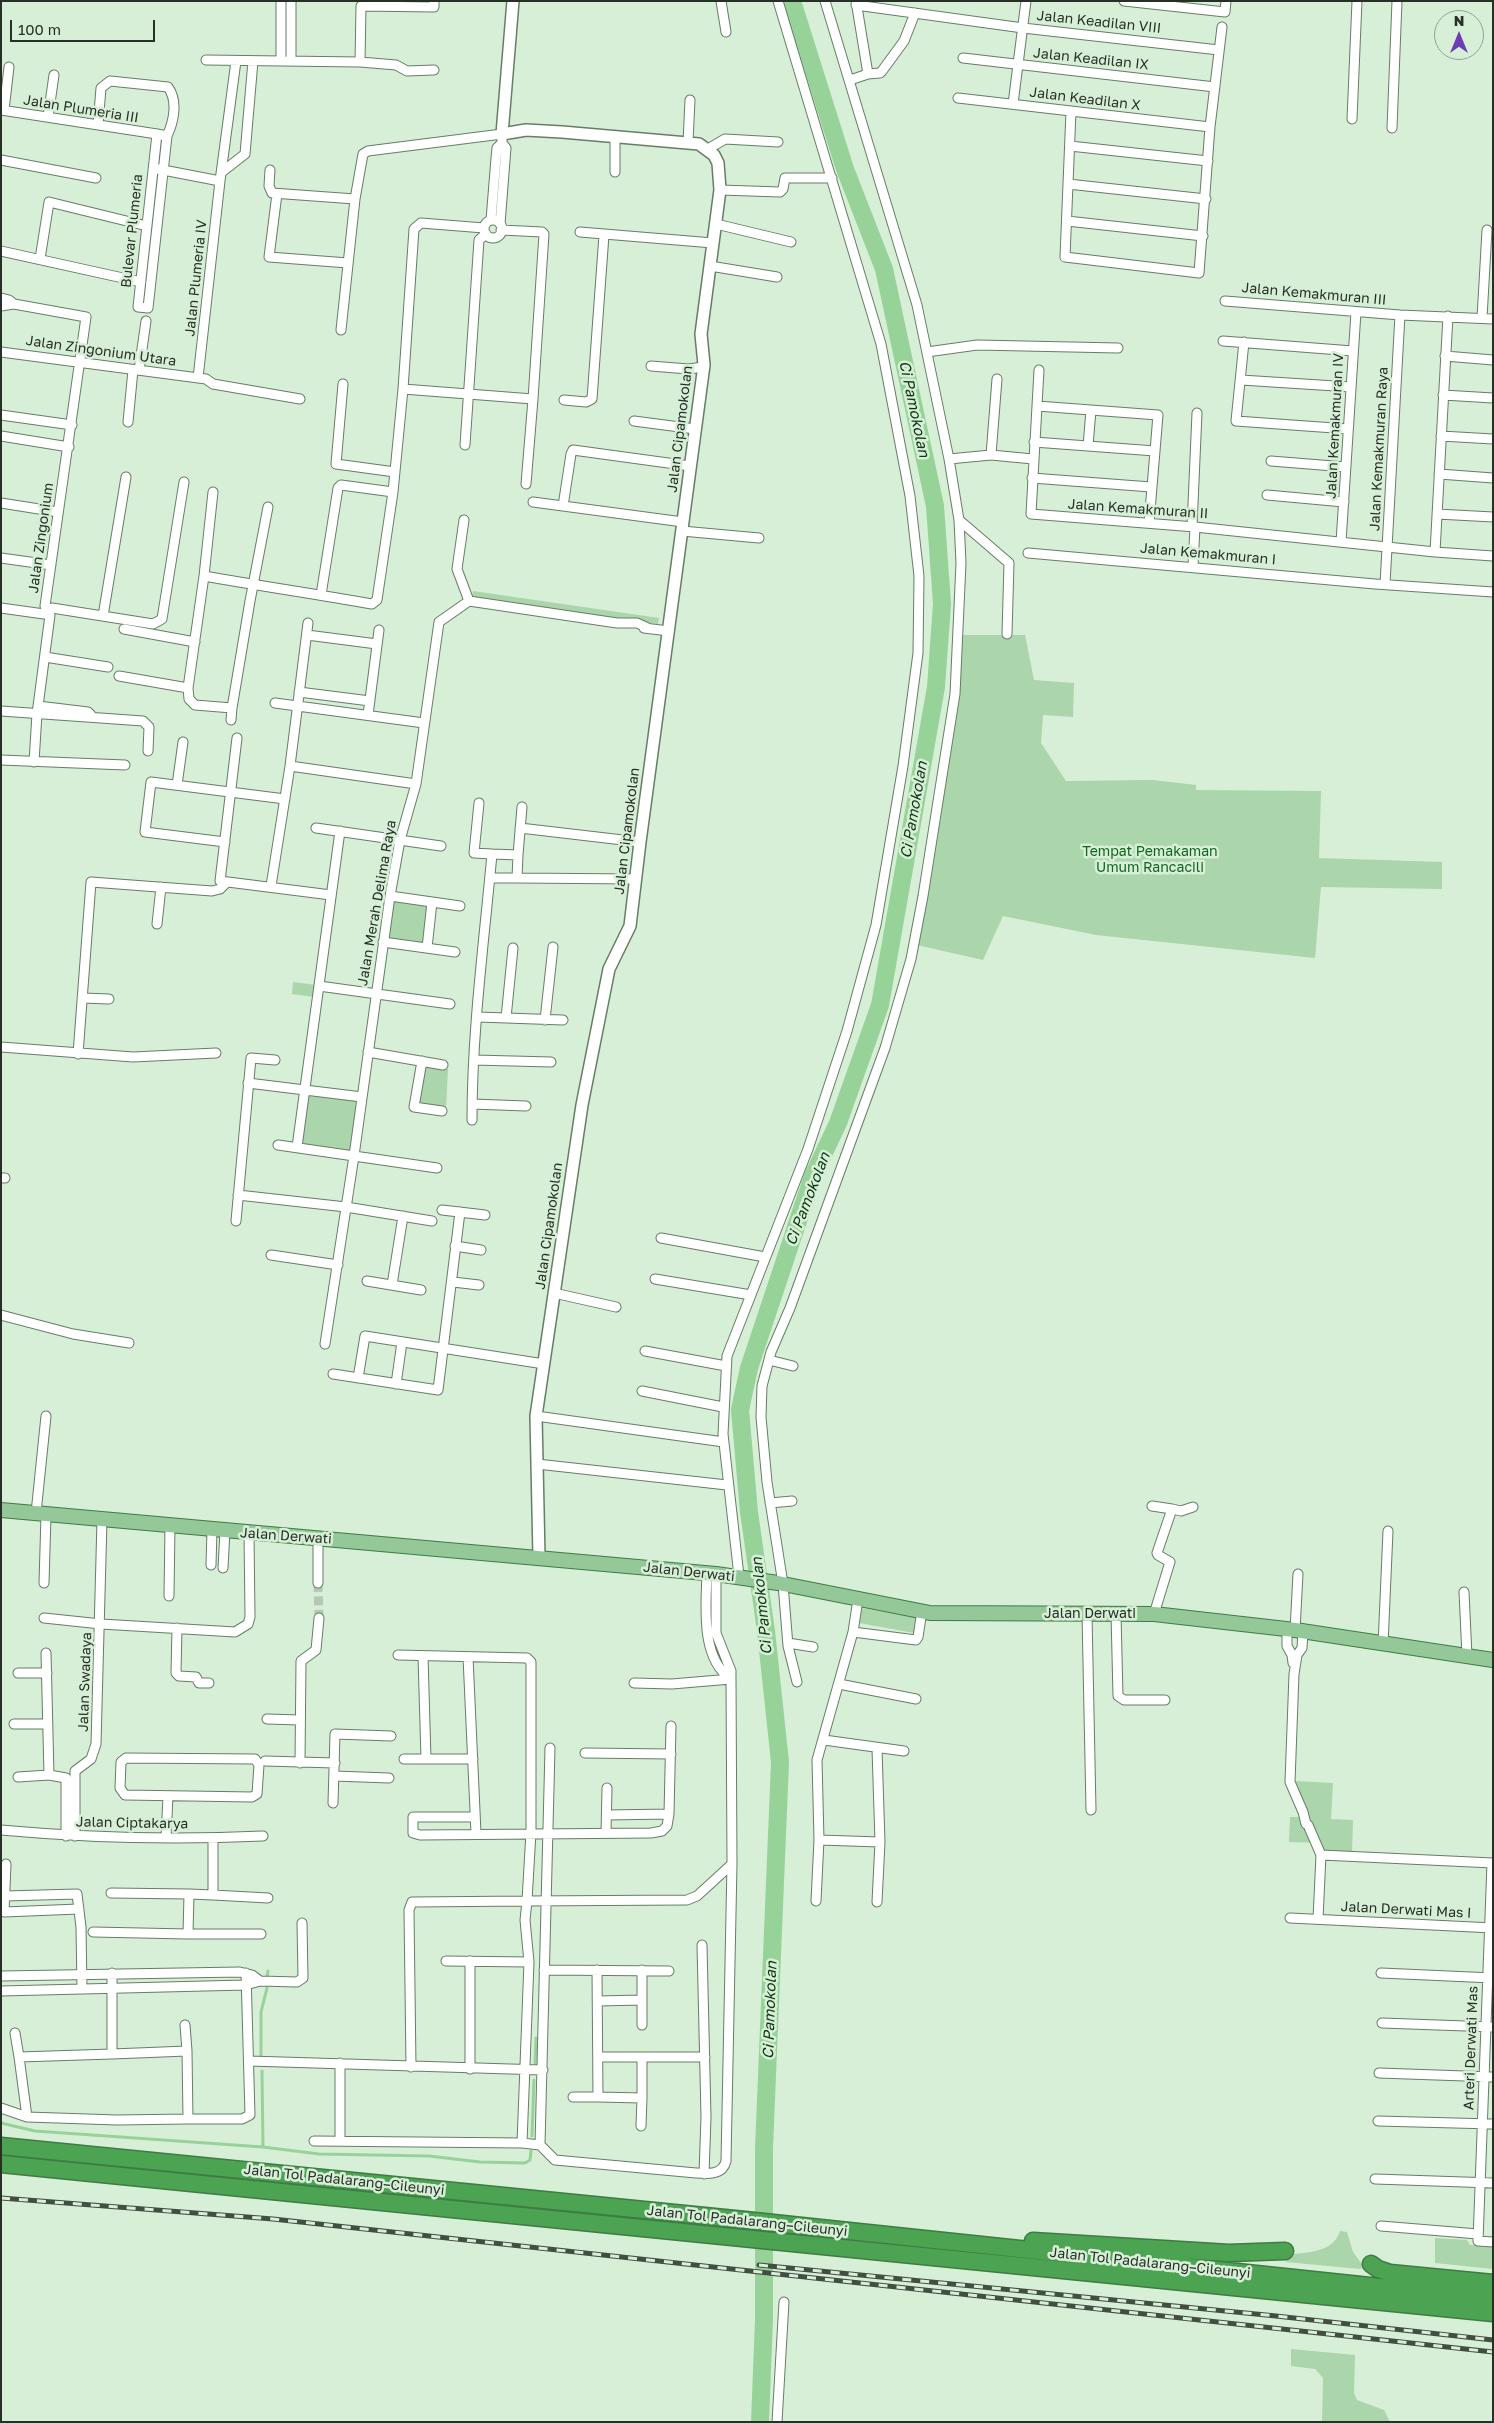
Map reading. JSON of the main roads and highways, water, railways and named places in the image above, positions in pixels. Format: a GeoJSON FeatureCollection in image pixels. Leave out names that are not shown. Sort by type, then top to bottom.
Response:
{"type":"FeatureCollection","features":[{"type":"Feature","properties":{"kind":"highway","name":"Jalan Tol Padalarang–Cileunyi"},"geometry":{"type":"LineString","coordinates":[[1,2146],[788,2224],[1493,2299]]}},
{"type":"Feature","properties":{"kind":"highway","name":"Jalan Tol Padalarang–Cileunyi"},"geometry":{"type":"LineString","coordinates":[[1,2164],[1493,2313]]}},
{"type":"Feature","properties":{"kind":"highway"},"geometry":{"type":"LineString","coordinates":[[953,2242],[1056,2241],[1230,2252],[1285,2251]]}},
{"type":"Feature","properties":{"kind":"highway"},"geometry":{"type":"LineString","coordinates":[[1371,2264],[1378,2269],[1390,2273],[1493,2283]]}},
{"type":"Feature","properties":{"kind":"main road","name":"Jalan Derwati"},"geometry":{"type":"LineString","coordinates":[[1,1510],[711,1573],[742,1577],[922,1611],[1154,1614],[1295,1630],[1493,1660]]}},
{"type":"Feature","properties":{"kind":"waterway","name":"Ci Pamokolan"},"geometry":{"type":"LineString","coordinates":[[760,2422],[764,2319],[764,2148],[780,1762],[766,1631],[749,1512],[740,1410],[749,1368],[813,1176],[838,1123],[880,1005],[936,687],[942,604],[935,506],[884,269],[845,169],[792,1]]}},
{"type":"Feature","properties":{"kind":"waterway"},"geometry":{"type":"LineString","coordinates":[[267,1977],[268,1971]]}},
{"type":"Feature","properties":{"kind":"waterway"},"geometry":{"type":"LineString","coordinates":[[261,2058],[261,2012],[267,1988]]}},
{"type":"Feature","properties":{"kind":"waterway"},"geometry":{"type":"LineString","coordinates":[[535,2063],[536,2038]]}},
{"type":"Feature","properties":{"kind":"waterway"},"geometry":{"type":"LineString","coordinates":[[262,2071],[263,2147]]}},
{"type":"Feature","properties":{"kind":"waterway"},"geometry":{"type":"LineString","coordinates":[[532,2136],[534,2080]]}},
{"type":"Feature","properties":{"kind":"waterway"},"geometry":{"type":"LineString","coordinates":[[1,2123],[35,2131],[263,2147],[319,2154],[429,2156],[480,2162],[525,2163],[530,2160],[531,2151]]}},
{"type":"Feature","properties":{"kind":"tunnel"},"geometry":{"type":"LineString","coordinates":[[318,1583],[319,1618]]}},
{"type":"Feature","properties":{"kind":"railway"},"geometry":{"type":"LineString","coordinates":[[1,2198],[273,2219],[1493,2352]]}},
{"type":"Feature","properties":{"kind":"railway"},"geometry":{"type":"LineString","coordinates":[[759,2265],[1276,2316],[1493,2340]]}},
{"type":"Feature","properties":{"kind":"park label","name":"Tempat Pemakaman Umum Rancacili"},"geometry":{"type":"Point","coordinates":[1150,860]}}]}
